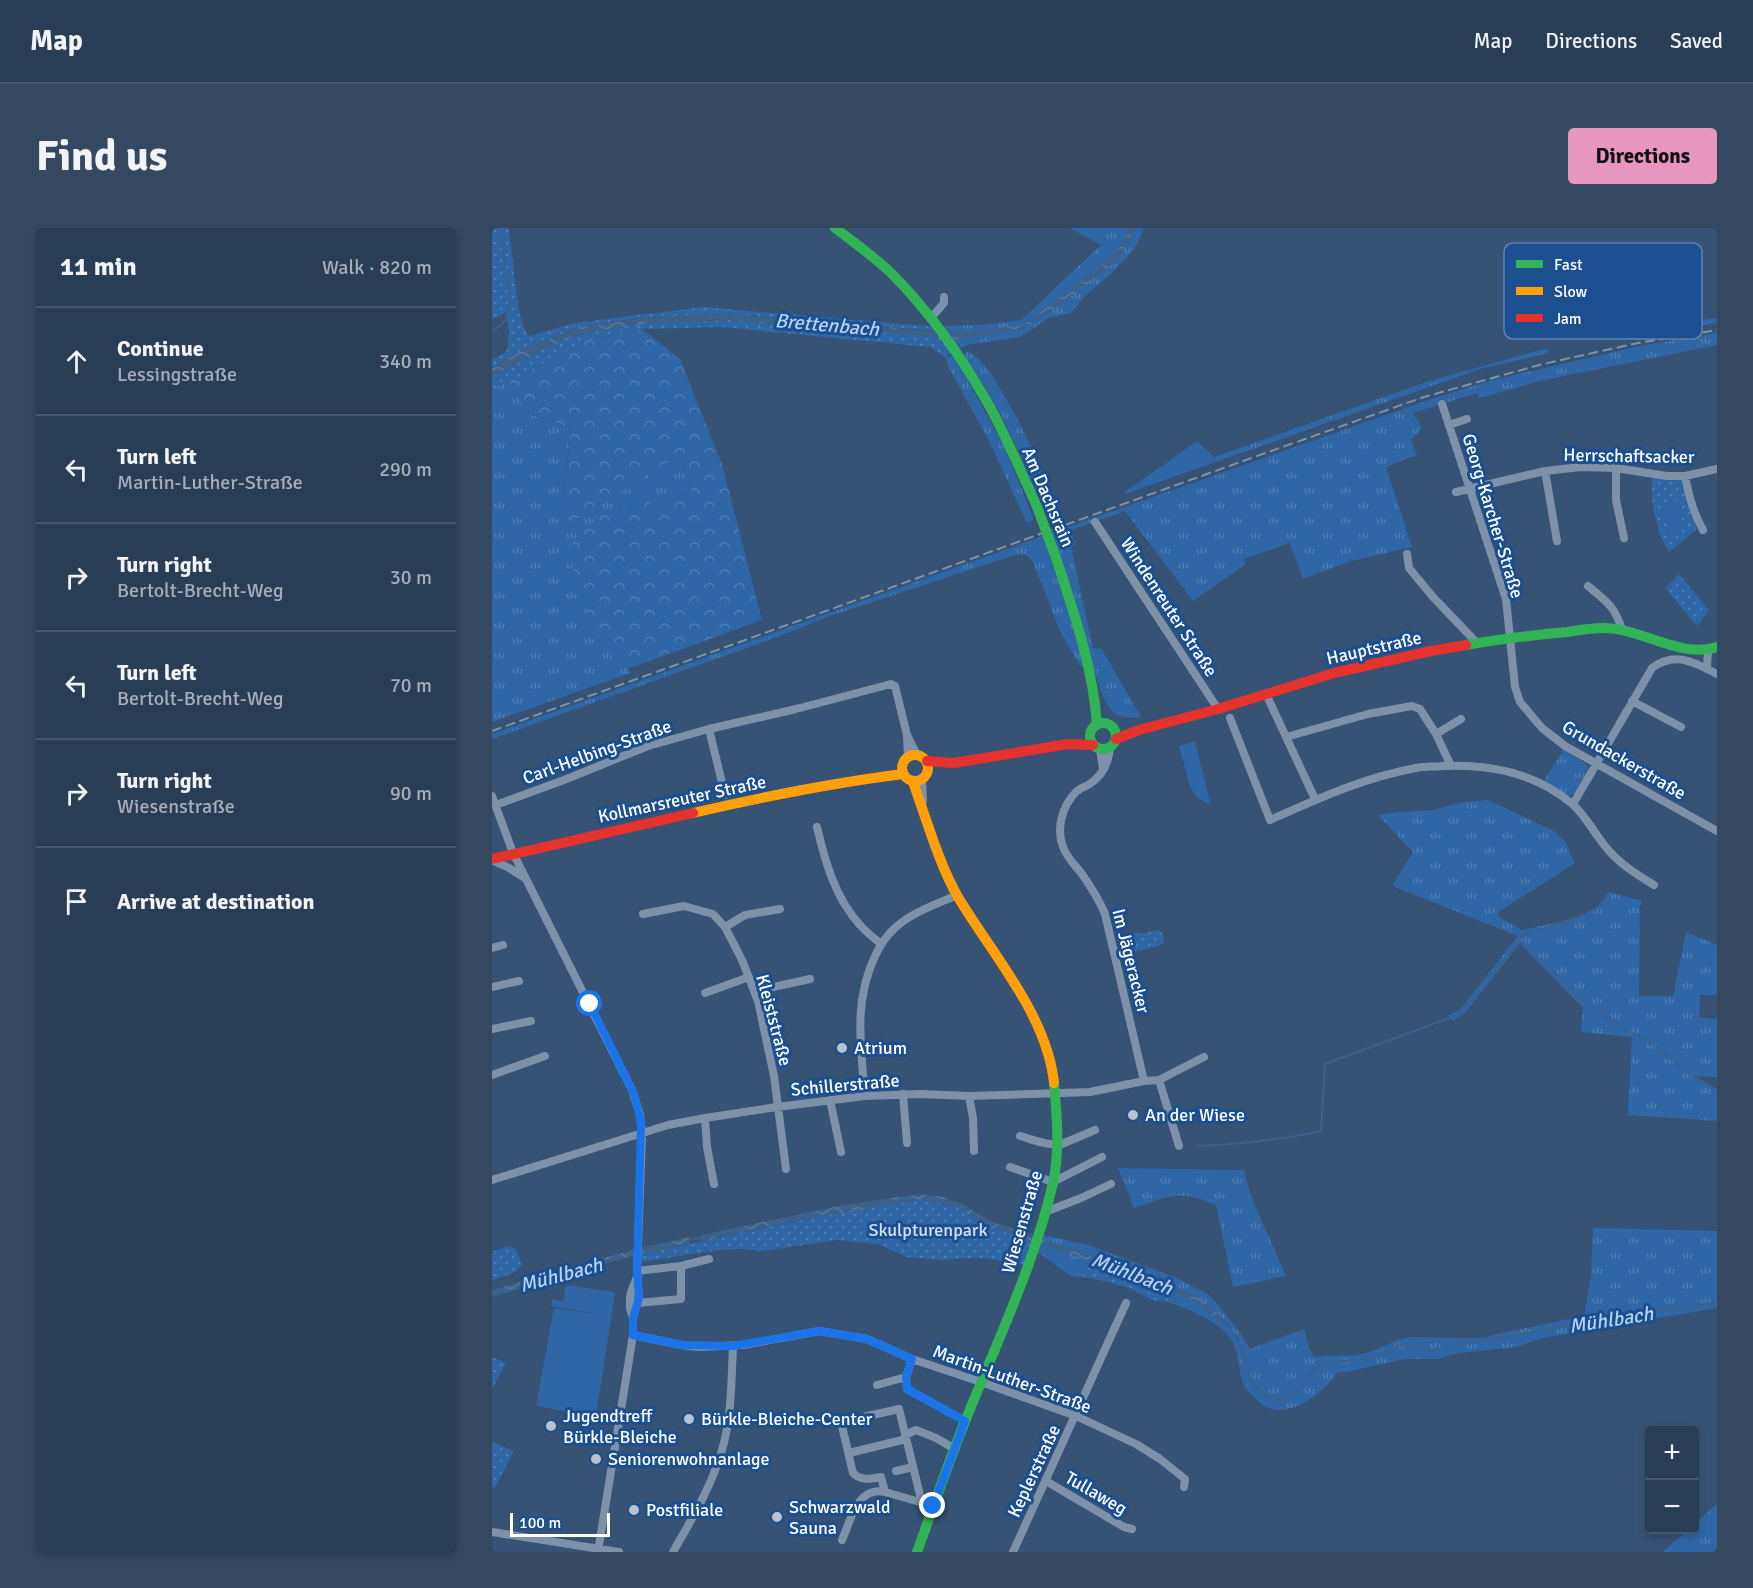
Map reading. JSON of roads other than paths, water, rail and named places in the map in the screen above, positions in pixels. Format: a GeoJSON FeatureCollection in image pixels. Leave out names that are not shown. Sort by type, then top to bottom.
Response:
{"type":"FeatureCollection","features":[{"type":"Feature","properties":{"kind":"street","name":"Am Dachsrain"},"geometry":{"type":"LineString","coordinates":[[835,228],[892,274],[949,344],[987,402],[1036,504],[1056,558],[1090,668],[1096,705],[1102,712],[1103,736]]}},
{"type":"Feature","properties":{"kind":"street"},"geometry":{"type":"LineString","coordinates":[[933,323],[944,303],[944,297]]}},
{"type":"Feature","properties":{"kind":"street","name":"Georg-Karcher-Straße"},"geometry":{"type":"LineString","coordinates":[[1442,404],[1501,581],[1506,599],[1510,637]]}},
{"type":"Feature","properties":{"kind":"street"},"geometry":{"type":"LineString","coordinates":[[1449,425],[1467,419]]}},
{"type":"Feature","properties":{"kind":"street","name":"Herrschaftsacker"},"geometry":{"type":"LineString","coordinates":[[1456,492],[1545,471],[1581,467],[1617,468],[1667,476],[1685,476],[1717,469]]}},
{"type":"Feature","properties":{"kind":"street"},"geometry":{"type":"LineString","coordinates":[[1617,468],[1616,500],[1624,538]]}},
{"type":"Feature","properties":{"kind":"street"},"geometry":{"type":"LineString","coordinates":[[1545,471],[1557,541]]}},
{"type":"Feature","properties":{"kind":"street"},"geometry":{"type":"LineString","coordinates":[[1685,476],[1691,505],[1703,530]]}},
{"type":"Feature","properties":{"kind":"street","name":"Windenreuter Straße"},"geometry":{"type":"LineString","coordinates":[[1095,522],[1218,709]]}},
{"type":"Feature","properties":{"kind":"street"},"geometry":{"type":"LineString","coordinates":[[1407,554],[1409,568],[1478,643]]}},
{"type":"Feature","properties":{"kind":"street"},"geometry":{"type":"LineString","coordinates":[[1588,586],[1617,614],[1622,630]]}},
{"type":"Feature","properties":{"kind":"street","name":"Hauptstraße"},"geometry":{"type":"LineString","coordinates":[[1103,736],[1139,730],[1218,709],[1334,673],[1510,637],[1589,629],[1622,630],[1676,646],[1692,649],[1713,648]]}},
{"type":"Feature","properties":{"kind":"street","name":"Grundackerstraße"},"geometry":{"type":"LineString","coordinates":[[1510,637],[1515,687],[1520,702],[1530,716],[1554,738],[1596,764],[1716,829]]}},
{"type":"Feature","properties":{"kind":"street"},"geometry":{"type":"LineString","coordinates":[[1673,658],[1676,646]]}},
{"type":"Feature","properties":{"kind":"street"},"geometry":{"type":"LineString","coordinates":[[1707,669],[1713,648]]}},
{"type":"Feature","properties":{"kind":"street"},"geometry":{"type":"LineString","coordinates":[[1573,804],[1652,668],[1660,662],[1673,658],[1688,661],[1717,674]]}},
{"type":"Feature","properties":{"kind":"street","name":"Carl-Helbing-Straße"},"geometry":{"type":"LineString","coordinates":[[496,805],[648,746],[891,684],[895,686],[907,735],[920,761]]}},
{"type":"Feature","properties":{"kind":"street"},"geometry":{"type":"LineString","coordinates":[[1266,694],[1315,800]]}},
{"type":"Feature","properties":{"kind":"street"},"geometry":{"type":"LineString","coordinates":[[1632,700],[1681,727]]}},
{"type":"Feature","properties":{"kind":"street"},"geometry":{"type":"LineString","coordinates":[[1286,737],[1368,714],[1412,706],[1420,709],[1436,734],[1451,766]]}},
{"type":"Feature","properties":{"kind":"street"},"geometry":{"type":"LineString","coordinates":[[1230,718],[1270,820],[1315,800],[1385,775],[1418,767],[1485,767],[1516,773],[1555,792],[1573,804],[1606,848],[1631,872],[1654,885]]}},
{"type":"Feature","properties":{"kind":"street"},"geometry":{"type":"LineString","coordinates":[[1436,734],[1461,719]]}},
{"type":"Feature","properties":{"kind":"street"},"geometry":{"type":"LineString","coordinates":[[709,729],[725,795]]}},
{"type":"Feature","properties":{"kind":"street"},"geometry":{"type":"LineString","coordinates":[[920,761],[927,775],[918,781],[907,780],[902,771],[903,762],[920,761],[949,763],[1068,744],[1103,736]]}},
{"type":"Feature","properties":{"kind":"street","name":"Im Jägeracker"},"geometry":{"type":"LineString","coordinates":[[1103,736],[1103,769],[1099,777],[1078,790],[1070,799],[1061,820],[1060,830],[1062,846],[1069,860],[1099,899],[1105,914],[1144,1081]]}},
{"type":"Feature","properties":{"kind":"street","name":"Kollmarsreuter Straße"},"geometry":{"type":"LineString","coordinates":[[492,859],[742,801],[879,776],[893,776],[902,771]]}},
{"type":"Feature","properties":{"kind":"street","name":"Wiesenstraße"},"geometry":{"type":"LineString","coordinates":[[917,1552],[928,1504],[955,1449],[1016,1299],[1053,1182],[1057,1145],[1053,1074],[1046,1045],[1034,1016],[957,895],[937,850],[923,806],[916,792],[918,781]]}},
{"type":"Feature","properties":{"kind":"street"},"geometry":{"type":"LineString","coordinates":[[492,796],[513,853],[632,1090],[640,1114],[642,1134],[638,1303],[633,1318],[633,1335],[598,1551]]}},
{"type":"Feature","properties":{"kind":"street"},"geometry":{"type":"LineString","coordinates":[[817,827],[829,871],[842,899],[859,924],[881,944]]}},
{"type":"Feature","properties":{"kind":"street"},"geometry":{"type":"LineString","coordinates":[[492,859],[526,879]]}},
{"type":"Feature","properties":{"kind":"street"},"geometry":{"type":"LineString","coordinates":[[866,1096],[859,1030],[861,1002],[867,975],[881,944],[901,923],[957,895]]}},
{"type":"Feature","properties":{"kind":"street"},"geometry":{"type":"LineString","coordinates":[[643,914],[684,906],[713,914],[725,927],[745,915],[780,909]]}},
{"type":"Feature","properties":{"kind":"street","name":"Kleiststraße"},"geometry":{"type":"LineString","coordinates":[[725,927],[755,992],[769,1047],[786,1169]]}},
{"type":"Feature","properties":{"kind":"street"},"geometry":{"type":"LineString","coordinates":[[492,948],[503,945]]}},
{"type":"Feature","properties":{"kind":"street"},"geometry":{"type":"LineString","coordinates":[[705,993],[749,978]]}},
{"type":"Feature","properties":{"kind":"street"},"geometry":{"type":"LineString","coordinates":[[755,992],[810,979]]}},
{"type":"Feature","properties":{"kind":"street"},"geometry":{"type":"LineString","coordinates":[[492,987],[519,981]]}},
{"type":"Feature","properties":{"kind":"street"},"geometry":{"type":"LineString","coordinates":[[492,1029],[531,1021]]}},
{"type":"Feature","properties":{"kind":"street"},"geometry":{"type":"LineString","coordinates":[[492,1075],[545,1056]]}},
{"type":"Feature","properties":{"kind":"street","name":"Schillerstraße"},"geometry":{"type":"LineString","coordinates":[[492,1180],[668,1125],[705,1118],[866,1096],[903,1094],[969,1096],[1089,1092],[1159,1080],[1204,1057]]}},
{"type":"Feature","properties":{"kind":"street"},"geometry":{"type":"LineString","coordinates":[[1159,1080],[1179,1146]]}},
{"type":"Feature","properties":{"kind":"street"},"geometry":{"type":"LineString","coordinates":[[903,1094],[907,1143]]}},
{"type":"Feature","properties":{"kind":"street"},"geometry":{"type":"LineString","coordinates":[[969,1096],[973,1118],[974,1151]]}},
{"type":"Feature","properties":{"kind":"street"},"geometry":{"type":"LineString","coordinates":[[830,1100],[841,1152]]}},
{"type":"Feature","properties":{"kind":"street"},"geometry":{"type":"LineString","coordinates":[[705,1118],[707,1147],[714,1184]]}},
{"type":"Feature","properties":{"kind":"street"},"geometry":{"type":"LineString","coordinates":[[1020,1136],[1057,1145],[1095,1130]]}},
{"type":"Feature","properties":{"kind":"street"},"geometry":{"type":"LineString","coordinates":[[1010,1167],[1053,1182],[1102,1157]]}},
{"type":"Feature","properties":{"kind":"street"},"geometry":{"type":"LineString","coordinates":[[1045,1212],[1111,1184]]}},
{"type":"Feature","properties":{"kind":"street"},"geometry":{"type":"LineString","coordinates":[[637,1274],[709,1259]]}},
{"type":"Feature","properties":{"kind":"street"},"geometry":{"type":"LineString","coordinates":[[638,1303],[681,1299],[681,1266]]}},
{"type":"Feature","properties":{"kind":"street"},"geometry":{"type":"LineString","coordinates":[[633,1318],[630,1310],[631,1292],[637,1274]]}},
{"type":"Feature","properties":{"kind":"street","name":"Keplerstraße"},"geometry":{"type":"LineString","coordinates":[[1013,1552],[1126,1304]]}},
{"type":"Feature","properties":{"kind":"street","name":"Martin-Luther-Straße"},"geometry":{"type":"LineString","coordinates":[[633,1335],[681,1345],[733,1346],[819,1331],[867,1339],[912,1359],[1076,1416],[1136,1444],[1161,1459],[1185,1479],[1184,1487]]}},
{"type":"Feature","properties":{"kind":"street"},"geometry":{"type":"LineString","coordinates":[[673,1552],[700,1505],[718,1464],[730,1401],[733,1346]]}},
{"type":"Feature","properties":{"kind":"street"},"geometry":{"type":"LineString","coordinates":[[912,1359],[906,1377],[907,1389],[965,1421]]}},
{"type":"Feature","properties":{"kind":"street"},"geometry":{"type":"LineString","coordinates":[[877,1385],[906,1377]]}},
{"type":"Feature","properties":{"kind":"street"},"geometry":{"type":"LineString","coordinates":[[885,1492],[880,1477],[866,1479],[852,1473],[841,1422],[899,1409],[913,1467],[928,1504]]}},
{"type":"Feature","properties":{"kind":"street"},"geometry":{"type":"LineString","coordinates":[[849,1453],[906,1437],[916,1430],[955,1449]]}},
{"type":"Feature","properties":{"kind":"street"},"geometry":{"type":"LineString","coordinates":[[896,1471],[913,1467]]}},
{"type":"Feature","properties":{"kind":"street","name":"Tullaweg"},"geometry":{"type":"LineString","coordinates":[[1046,1481],[1124,1527],[1132,1529]]}},
{"type":"Feature","properties":{"kind":"street"},"geometry":{"type":"LineString","coordinates":[[842,1540],[862,1497],[868,1492],[879,1490],[928,1504]]}},
{"type":"Feature","properties":{"kind":"street"},"geometry":{"type":"LineString","coordinates":[[492,1532],[598,1551],[619,1552]]}},
{"type":"Feature","properties":{"kind":"water","name":"Brettenbach"},"geometry":{"type":"Polygon","coordinates":[[[1129,228],[1136,228],[1122,254],[1111,265],[1067,300],[1025,329],[959,339],[728,320],[649,323],[577,335],[544,349],[492,377],[492,367],[520,351],[575,328],[657,316],[726,314],[954,333],[1024,325],[1111,258],[1124,241],[1129,228]]]}},
{"type":"Feature","properties":{"kind":"water"},"geometry":{"type":"Polygon","coordinates":[[[920,1194],[943,1197],[965,1205],[990,1221],[1190,1293],[1224,1319],[1220,1323],[1193,1300],[1127,1273],[987,1226],[960,1209],[949,1205],[920,1200],[788,1222],[701,1241],[701,1235],[844,1205],[920,1194]]]}},
{"type":"Feature","properties":{"kind":"water"},"geometry":{"type":"Polygon","coordinates":[[[689,1237],[690,1244],[632,1256],[492,1297],[492,1290],[629,1251],[689,1237]]]}},
{"type":"Feature","properties":{"kind":"waterway"},"geometry":{"type":"LineString","coordinates":[[492,331],[506,319],[509,306],[499,228]]}},
{"type":"Feature","properties":{"kind":"waterway"},"geometry":{"type":"LineString","coordinates":[[1198,1146],[1260,1141],[1321,1131],[1325,1064],[1460,1014],[1524,934],[1580,918],[1604,904],[1611,893]]}},
{"type":"Feature","properties":{"kind":"waterway"},"geometry":{"type":"LineString","coordinates":[[1519,940],[1576,996],[1623,1028],[1654,1045],[1693,1077],[1717,1091]]}},
{"type":"Feature","properties":{"kind":"waterway","name":"Mühlbach"},"geometry":{"type":"LineString","coordinates":[[689,1240],[704,1237]]}},
{"type":"Feature","properties":{"kind":"waterway","name":"Mühlbach"},"geometry":{"type":"LineString","coordinates":[[1222,1320],[1232,1331],[1255,1385],[1265,1395],[1281,1400],[1296,1393],[1322,1363],[1371,1359],[1399,1346],[1407,1345],[1429,1350],[1717,1302]]}},
{"type":"Feature","properties":{"kind":"railway"},"geometry":{"type":"LineString","coordinates":[[1702,332],[1717,330]]}},
{"type":"Feature","properties":{"kind":"railway"},"geometry":{"type":"LineString","coordinates":[[492,731],[1424,397],[1543,364],[1662,339]]}},
{"type":"Feature","properties":{"kind":"place","name":"Atrium"},"geometry":{"type":"Point","coordinates":[842,1048]}},
{"type":"Feature","properties":{"kind":"place","name":"An der Wiese"},"geometry":{"type":"Point","coordinates":[1133,1115]}},
{"type":"Feature","properties":{"kind":"place","name":"Bürkle-Bleiche-Center"},"geometry":{"type":"Point","coordinates":[689,1419]}},
{"type":"Feature","properties":{"kind":"place","name":"Jugendtreff Bürkle-Bleiche"},"geometry":{"type":"Point","coordinates":[551,1426]}},
{"type":"Feature","properties":{"kind":"place","name":"Seniorenwohnanlage"},"geometry":{"type":"Point","coordinates":[596,1459]}},
{"type":"Feature","properties":{"kind":"place","name":"Postfiliale"},"geometry":{"type":"Point","coordinates":[634,1510]}},
{"type":"Feature","properties":{"kind":"place","name":"Schwarzwald Sauna"},"geometry":{"type":"Point","coordinates":[777,1517]}},
{"type":"Feature","properties":{"kind":"park label","name":"Skulpturenpark"},"geometry":{"type":"Point","coordinates":[928,1230]}}]}
